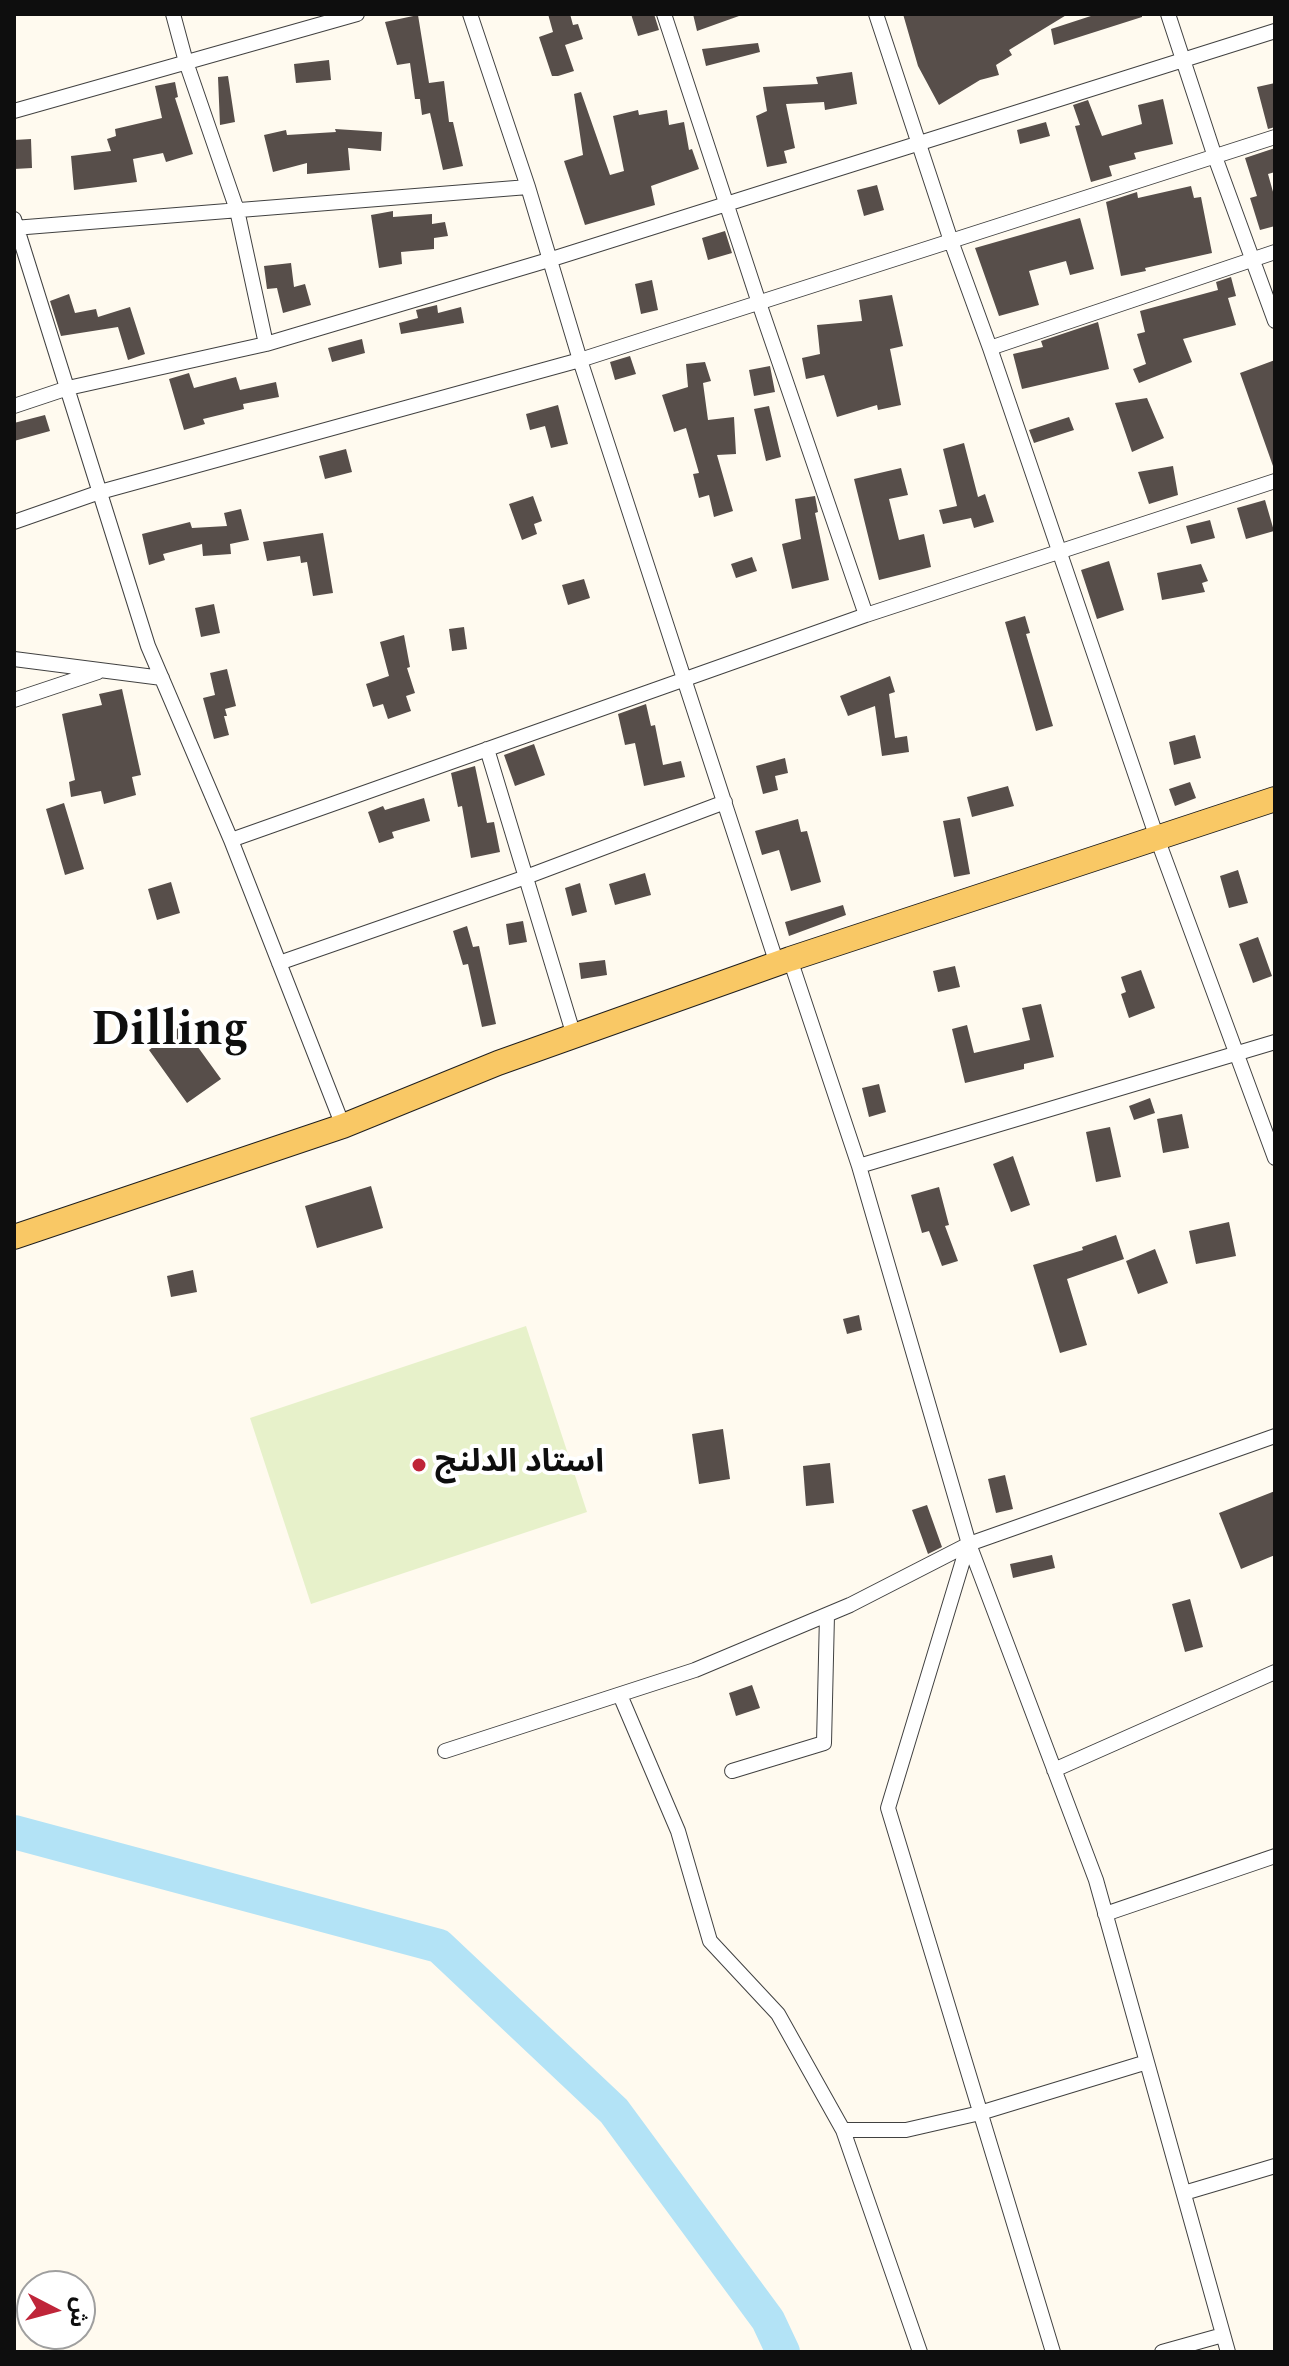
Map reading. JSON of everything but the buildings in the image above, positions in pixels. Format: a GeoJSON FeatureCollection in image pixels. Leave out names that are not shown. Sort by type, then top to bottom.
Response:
{"type":"FeatureCollection","features":[{"type":"Feature","properties":{"kind":"main road"},"geometry":{"type":"LineString","coordinates":[[14,1237],[343,1126],[498,1063],[783,962],[1275,799]]}},
{"type":"Feature","properties":{"kind":"street"},"geometry":{"type":"LineString","coordinates":[[173,14],[186,62],[237,210],[266,344]]}},
{"type":"Feature","properties":{"kind":"street"},"geometry":{"type":"LineString","coordinates":[[14,111],[357,14]]}},
{"type":"Feature","properties":{"kind":"street"},"geometry":{"type":"LineString","coordinates":[[470,14],[552,259],[580,360],[725,802],[859,1166],[969,1544],[1096,1880],[1228,2352]]}},
{"type":"Feature","properties":{"kind":"street"},"geometry":{"type":"LineString","coordinates":[[664,14],[866,615]]}},
{"type":"Feature","properties":{"kind":"street"},"geometry":{"type":"LineString","coordinates":[[876,14],[1157,838],[1275,1158]]}},
{"type":"Feature","properties":{"kind":"street"},"geometry":{"type":"LineString","coordinates":[[1168,14],[1215,157],[1275,321]]}},
{"type":"Feature","properties":{"kind":"street"},"geometry":{"type":"LineString","coordinates":[[14,406],[68,388],[266,344],[552,259],[1275,31]]}},
{"type":"Feature","properties":{"kind":"street"},"geometry":{"type":"LineString","coordinates":[[14,522],[100,492],[580,360],[1275,137]]}},
{"type":"Feature","properties":{"kind":"street"},"geometry":{"type":"LineString","coordinates":[[343,1126],[231,840],[148,646],[15,225],[528,187]]}},
{"type":"Feature","properties":{"kind":"street"},"geometry":{"type":"LineString","coordinates":[[990,348],[1275,252]]}},
{"type":"Feature","properties":{"kind":"street"},"geometry":{"type":"LineString","coordinates":[[231,840],[866,615],[1275,481]]}},
{"type":"Feature","properties":{"kind":"street"},"geometry":{"type":"LineString","coordinates":[[14,659],[162,678]]}},
{"type":"Feature","properties":{"kind":"street"},"geometry":{"type":"LineString","coordinates":[[14,700],[102,670]]}},
{"type":"Feature","properties":{"kind":"street"},"geometry":{"type":"LineString","coordinates":[[487,749],[574,1036]]}},
{"type":"Feature","properties":{"kind":"street"},"geometry":{"type":"LineString","coordinates":[[279,963],[526,877],[725,802]]}},
{"type":"Feature","properties":{"kind":"street"},"geometry":{"type":"LineString","coordinates":[[859,1166],[1275,1042]]}},
{"type":"Feature","properties":{"kind":"street"},"geometry":{"type":"LineString","coordinates":[[445,1751],[695,1670],[827,1615],[969,1544],[1275,1436]]}},
{"type":"Feature","properties":{"kind":"street"},"geometry":{"type":"LineString","coordinates":[[969,1544],[888,1808],[1053,2352]]}},
{"type":"Feature","properties":{"kind":"street"},"geometry":{"type":"LineString","coordinates":[[732,1771],[824,1743],[827,1615]]}},
{"type":"Feature","properties":{"kind":"street"},"geometry":{"type":"LineString","coordinates":[[1054,1770],[1275,1672]]}},
{"type":"Feature","properties":{"kind":"street"},"geometry":{"type":"LineString","coordinates":[[620,1695],[678,1831],[710,1941],[778,2014],[843,2130],[920,2352]]}},
{"type":"Feature","properties":{"kind":"street"},"geometry":{"type":"LineString","coordinates":[[1105,1914],[1275,1856]]}},
{"type":"Feature","properties":{"kind":"street"},"geometry":{"type":"LineString","coordinates":[[843,2130],[906,2130],[980,2113],[1147,2062]]}},
{"type":"Feature","properties":{"kind":"street"},"geometry":{"type":"LineString","coordinates":[[1184,2193],[1275,2166]]}},
{"type":"Feature","properties":{"kind":"street"},"geometry":{"type":"LineString","coordinates":[[1162,2352],[1223,2335]]}},
{"type":"Feature","properties":{"kind":"green space","name":"استاد الدلنج"},"geometry":{"type":"Polygon","coordinates":[[[526,1326],[587,1512],[311,1604],[250,1418],[526,1326]]]}},
{"type":"Feature","properties":{"kind":"waterway"},"geometry":{"type":"LineString","coordinates":[[14,1832],[439,1946],[614,2111],[768,2320],[783,2352]]}},
{"type":"Feature","properties":{"kind":"place","name":"استاد الدلنج"},"geometry":{"type":"Point","coordinates":[419,1465]}},
{"type":"Feature","properties":{"kind":"district","name":"Dilling"},"geometry":{"type":"Point","coordinates":[170,1035]}}]}
